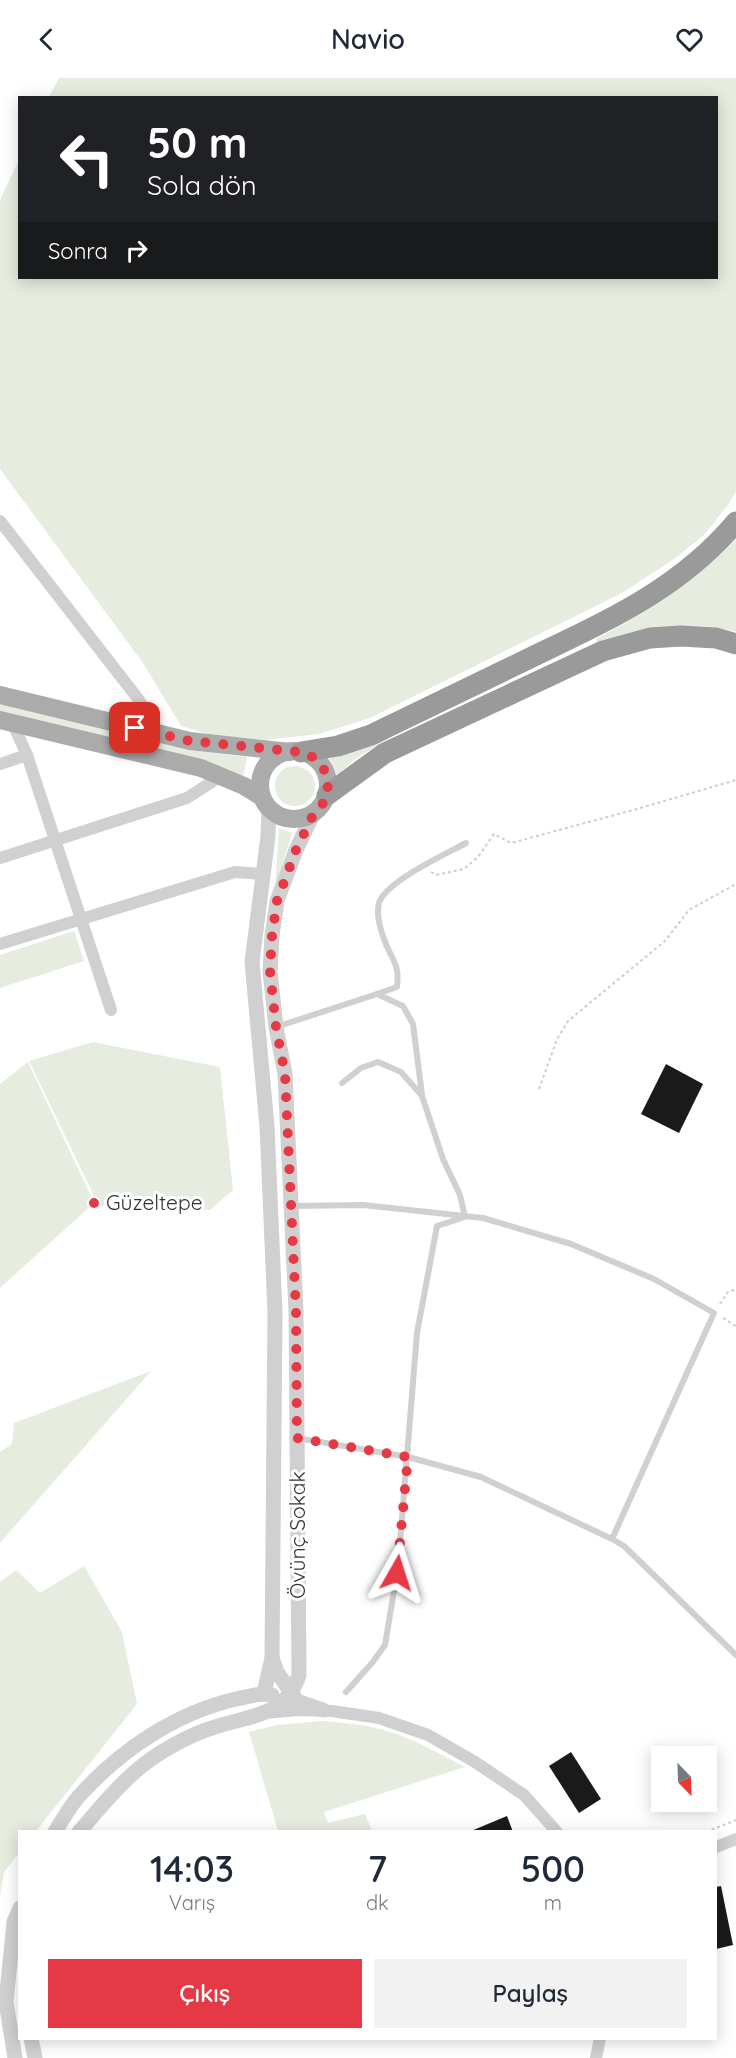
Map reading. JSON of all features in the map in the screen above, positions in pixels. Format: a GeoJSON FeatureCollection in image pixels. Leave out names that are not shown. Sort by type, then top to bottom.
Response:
{"type":"FeatureCollection","features":[{"type":"Feature","properties":{"kind":"highway"},"geometry":{"type":"LineString","coordinates":[[295,752],[338,746],[371,735],[605,621],[666,587],[690,569],[736,522]]}},
{"type":"Feature","properties":{"kind":"highway"},"geometry":{"type":"LineString","coordinates":[[327,795],[386,753],[603,651],[651,638],[681,636],[716,638],[736,644]]}},
{"type":"Feature","properties":{"kind":"main road"},"geometry":{"type":"LineString","coordinates":[[0,695],[198,742],[295,752],[311,756],[320,763],[326,773],[327,795],[322,805],[314,813],[295,819],[276,814],[266,802],[244,786],[201,768],[6,721]]}},
{"type":"Feature","properties":{"kind":"main road"},"geometry":{"type":"LineString","coordinates":[[266,802],[261,780],[268,764],[274,758],[295,752]]}},
{"type":"Feature","properties":{"kind":"street"},"geometry":{"type":"LineString","coordinates":[[0,521],[139,700],[158,733]]}},
{"type":"Feature","properties":{"kind":"street"},"geometry":{"type":"LineString","coordinates":[[6,721],[27,755],[111,1010]]}},
{"type":"Feature","properties":{"kind":"street"},"geometry":{"type":"LineString","coordinates":[[0,764],[27,755]]}},
{"type":"Feature","properties":{"kind":"street"},"geometry":{"type":"LineString","coordinates":[[0,858],[188,798],[221,776]]}},
{"type":"Feature","properties":{"kind":"street","name":"Övünç Sokak"},"geometry":{"type":"LineString","coordinates":[[264,1693],[272,1658],[275,1312],[267,1126],[252,962],[268,836],[266,802]]}},
{"type":"Feature","properties":{"kind":"street","name":"Övünç Sokak"},"geometry":{"type":"LineString","coordinates":[[265,1713],[294,1690],[299,1675],[296,1311],[285,1074],[276,1027],[270,971],[277,901],[296,850],[314,813]]}},
{"type":"Feature","properties":{"kind":"street"},"geometry":{"type":"LineString","coordinates":[[0,944],[235,872],[263,874]]}},
{"type":"Feature","properties":{"kind":"street"},"geometry":{"type":"LineString","coordinates":[[272,1658],[277,1672],[297,1701],[323,1710]]}},
{"type":"Feature","properties":{"kind":"street"},"geometry":{"type":"LineString","coordinates":[[56,1830],[80,1795],[125,1752],[180,1719],[222,1703],[264,1693],[286,1698]]}},
{"type":"Feature","properties":{"kind":"street"},"geometry":{"type":"LineString","coordinates":[[81,1830],[127,1777],[165,1750],[214,1727],[265,1713],[323,1710],[379,1718],[428,1736],[475,1762],[524,1795],[555,1830]]}},
{"type":"Feature","properties":{"kind":"street"},"geometry":{"type":"LineString","coordinates":[[717,1847],[736,1839]]}},
{"type":"Feature","properties":{"kind":"street"},"geometry":{"type":"LineString","coordinates":[[15,2058],[6,2002],[15,1922],[18,1914]]}},
{"type":"Feature","properties":{"kind":"street"},"geometry":{"type":"LineString","coordinates":[[31,2040],[35,2058]]}},
{"type":"Feature","properties":{"kind":"street"},"geometry":{"type":"LineString","coordinates":[[596,2058],[600,2040]]}},
{"type":"Feature","properties":{"kind":"lane"},"geometry":{"type":"LineString","coordinates":[[276,1027],[397,987],[399,971],[384,940],[377,914],[380,900],[401,879],[466,843]]}},
{"type":"Feature","properties":{"kind":"lane"},"geometry":{"type":"LineString","coordinates":[[377,994],[403,1006],[413,1024],[422,1096],[443,1159],[460,1195],[465,1217]]}},
{"type":"Feature","properties":{"kind":"lane"},"geometry":{"type":"LineString","coordinates":[[342,1083],[361,1068],[378,1062],[401,1072],[422,1096]]}},
{"type":"Feature","properties":{"kind":"lane"},"geometry":{"type":"LineString","coordinates":[[291,1206],[363,1205],[483,1218],[571,1244],[654,1279],[714,1313],[612,1539]]}},
{"type":"Feature","properties":{"kind":"lane"},"geometry":{"type":"LineString","coordinates":[[346,1692],[385,1645],[398,1567],[417,1333],[437,1226],[465,1217]]}},
{"type":"Feature","properties":{"kind":"lane"},"geometry":{"type":"LineString","coordinates":[[297,1438],[408,1457],[481,1477],[612,1539],[624,1546],[736,1655]]}},
{"type":"Feature","properties":{"kind":"path"},"geometry":{"type":"LineString","coordinates":[[423,867],[436,875],[465,869],[478,857],[494,834],[511,843],[736,780]]}},
{"type":"Feature","properties":{"kind":"path"},"geometry":{"type":"LineString","coordinates":[[539,1089],[557,1039],[568,1021],[665,941],[689,910],[736,884]]}},
{"type":"Feature","properties":{"kind":"path"},"geometry":{"type":"LineString","coordinates":[[736,1289],[729,1292],[714,1313],[736,1326]]}},
{"type":"Feature","properties":{"kind":"path"},"geometry":{"type":"LineString","coordinates":[[711,1830],[736,1820]]}},
{"type":"Feature","properties":{"kind":"shaded area"},"geometry":{"type":"Polygon","coordinates":[[[59,78],[736,78],[736,491],[728,505],[704,535],[674,559],[622,593],[370,718],[319,734],[265,740],[211,735],[181,726],[143,663],[0,469],[0,200],[18,162],[18,279],[718,279],[718,96],[50,96],[59,78]]]}},
{"type":"Feature","properties":{"kind":"shaded area"},"geometry":{"type":"Polygon","coordinates":[[[736,539],[736,632],[702,626],[666,627],[614,638],[598,644],[596,639],[634,618],[687,583],[736,539]]]}},
{"type":"Feature","properties":{"kind":"shaded area"},"geometry":{"type":"Polygon","coordinates":[[[0,704],[200,751],[247,757],[243,777],[213,763],[0,711],[0,704]]]}},
{"type":"Feature","properties":{"kind":"shaded area"},"geometry":{"type":"Polygon","coordinates":[[[393,736],[355,759],[337,775],[329,757],[393,736]]]}},
{"type":"Feature","properties":{"kind":"shaded area"},"geometry":{"type":"Polygon","coordinates":[[[295,766],[303,767],[309,772],[314,778],[314,794],[309,800],[303,805],[295,806],[287,805],[281,800],[276,794],[275,786],[276,778],[281,772],[287,767],[295,766]]]}},
{"type":"Feature","properties":{"kind":"shaded area"},"geometry":{"type":"Polygon","coordinates":[[[279,828],[292,833],[275,888],[279,828]]]}},
{"type":"Feature","properties":{"kind":"shaded area"},"geometry":{"type":"Polygon","coordinates":[[[74,931],[84,961],[0,988],[0,955],[74,931]]]}},
{"type":"Feature","properties":{"kind":"shaded area"},"geometry":{"type":"Polygon","coordinates":[[[93,1042],[220,1067],[233,1190],[210,1210],[99,1206],[29,1061],[93,1042]]]}},
{"type":"Feature","properties":{"kind":"shaded area","name":"Güzeltepe"},"geometry":{"type":"Polygon","coordinates":[[[28,1062],[94,1203],[0,1288],[0,1084],[28,1062]]]}},
{"type":"Feature","properties":{"kind":"shaded area"},"geometry":{"type":"Polygon","coordinates":[[[151,1371],[0,1543],[0,1452],[12,1444],[14,1423],[151,1371]]]}},
{"type":"Feature","properties":{"kind":"shaded area"},"geometry":{"type":"Polygon","coordinates":[[[84,1566],[122,1632],[137,1704],[37,1830],[18,1830],[18,1854],[4,1872],[0,1896],[0,1582],[16,1570],[40,1593],[84,1566]]]}},
{"type":"Feature","properties":{"kind":"shaded area"},"geometry":{"type":"Polygon","coordinates":[[[322,1721],[375,1728],[425,1746],[465,1767],[324,1812],[328,1823],[365,1814],[372,1830],[278,1830],[249,1732],[277,1725],[322,1721]]]}},
{"type":"Feature","properties":{"kind":"building"},"geometry":{"type":"Polygon","coordinates":[[[666,1064],[703,1084],[679,1133],[641,1114],[666,1064]]]}},
{"type":"Feature","properties":{"kind":"building"},"geometry":{"type":"Polygon","coordinates":[[[571,1752],[601,1799],[579,1813],[549,1766],[571,1752]]]}},
{"type":"Feature","properties":{"kind":"building"},"geometry":{"type":"Polygon","coordinates":[[[507,1816],[512,1830],[473,1830],[507,1816]]]}},
{"type":"Feature","properties":{"kind":"building"},"geometry":{"type":"Polygon","coordinates":[[[721,1886],[733,1945],[717,1949],[717,1887],[721,1886]]]}},
{"type":"Feature","properties":{"kind":"place","name":"Güzeltepe"},"geometry":{"type":"Point","coordinates":[94,1203]}},
{"type":"Feature","properties":{"kind":"route"},"geometry":{"type":"LineString","coordinates":[[135,728],[190,741],[301,752],[320,763],[326,773],[327,795],[322,805],[314,813],[296,850],[277,901],[270,971],[276,1027],[285,1074],[296,1311],[297,1438],[408,1457],[397,1573]]}}]}
